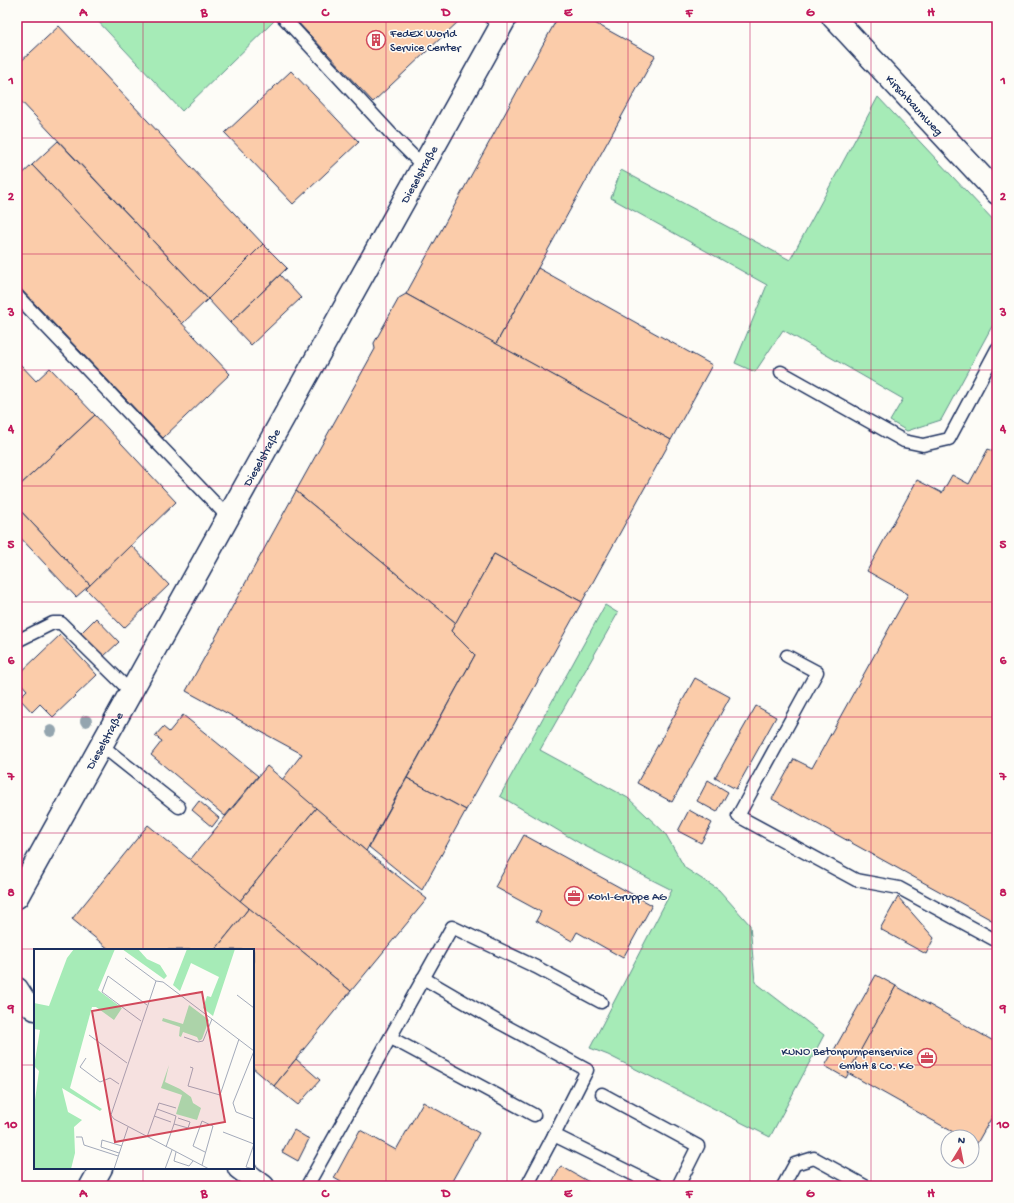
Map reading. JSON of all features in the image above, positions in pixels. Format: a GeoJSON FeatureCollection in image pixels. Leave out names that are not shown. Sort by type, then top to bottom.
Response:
{"type":"FeatureCollection","features":[{"type":"Feature","properties":{"kind":"street","name":"Kirschbaumweg"},"geometry":{"type":"LineString","coordinates":[[833,17],[997,193]]}},
{"type":"Feature","properties":{"kind":"street","name":"Dieselstraße"},"geometry":{"type":"LineString","coordinates":[[17,896],[423,166],[498,20]]}},
{"type":"Feature","properties":{"kind":"street"},"geometry":{"type":"LineString","coordinates":[[17,989],[24,1000],[34,1008]]}},
{"type":"Feature","properties":{"kind":"street"},"geometry":{"type":"LineString","coordinates":[[91,1186],[100,1169]]}},
{"type":"Feature","properties":{"kind":"street"},"geometry":{"type":"LineString","coordinates":[[240,1169],[263,1186]]}},
{"type":"Feature","properties":{"kind":"lane"},"geometry":{"type":"LineString","coordinates":[[283,17],[394,137],[423,166]]}},
{"type":"Feature","properties":{"kind":"lane"},"geometry":{"type":"LineString","coordinates":[[17,296],[228,517]]}},
{"type":"Feature","properties":{"kind":"lane"},"geometry":{"type":"LineString","coordinates":[[782,372],[904,441],[923,445],[949,439],[997,349]]}},
{"type":"Feature","properties":{"kind":"lane"},"geometry":{"type":"LineString","coordinates":[[17,641],[53,623],[61,623],[131,692]]}},
{"type":"Feature","properties":{"kind":"lane"},"geometry":{"type":"LineString","coordinates":[[787,656],[817,672],[738,816],[856,880],[899,888],[997,941]]}},
{"type":"Feature","properties":{"kind":"lane"},"geometry":{"type":"LineString","coordinates":[[101,745],[179,807]]}},
{"type":"Feature","properties":{"kind":"lane"},"geometry":{"type":"LineString","coordinates":[[307,1186],[452,927],[536,967],[601,1002]]}},
{"type":"Feature","properties":{"kind":"lane"},"geometry":{"type":"LineString","coordinates":[[423,978],[502,1024],[587,1070],[527,1186]]}},
{"type":"Feature","properties":{"kind":"lane"},"geometry":{"type":"LineString","coordinates":[[391,1038],[534,1115]]}},
{"type":"Feature","properties":{"kind":"lane"},"geometry":{"type":"LineString","coordinates":[[602,1094],[698,1146],[678,1186]]}},
{"type":"Feature","properties":{"kind":"lane"},"geometry":{"type":"LineString","coordinates":[[554,1135],[657,1186]]}},
{"type":"Feature","properties":{"kind":"lane"},"geometry":{"type":"LineString","coordinates":[[783,1186],[795,1164],[814,1158],[865,1186]]}},
{"type":"Feature","properties":{"kind":"green space"},"geometry":{"type":"Polygon","coordinates":[[[94,17],[270,17],[274,21],[182,111],[94,17]]]}},
{"type":"Feature","properties":{"kind":"green space"},"geometry":{"type":"Polygon","coordinates":[[[878,97],[997,224],[997,320],[991,328],[941,420],[907,431],[890,421],[903,399],[783,330],[755,372],[735,363],[767,285],[611,198],[621,170],[790,260],[878,97]]]}},
{"type":"Feature","properties":{"kind":"green space"},"geometry":{"type":"Polygon","coordinates":[[[605,605],[618,613],[540,750],[628,798],[665,833],[685,868],[719,890],[750,925],[755,982],[824,1035],[770,1137],[608,1055],[590,1048],[672,890],[581,844],[500,796],[605,605]]]}},
{"type":"Feature","properties":{"kind":"building","name":"FedEx World Service Center"},"geometry":{"type":"Polygon","coordinates":[[[293,17],[457,17],[460,20],[373,102],[293,17]]]}},
{"type":"Feature","properties":{"kind":"building"},"geometry":{"type":"Polygon","coordinates":[[[558,17],[584,17],[655,56],[496,344],[406,294],[558,17]]]}},
{"type":"Feature","properties":{"kind":"building"},"geometry":{"type":"Polygon","coordinates":[[[59,26],[263,244],[208,299],[17,97],[17,65],[59,26]]]}},
{"type":"Feature","properties":{"kind":"building"},"geometry":{"type":"Polygon","coordinates":[[[291,71],[359,142],[293,204],[225,133],[291,71]]]}},
{"type":"Feature","properties":{"kind":"building"},"geometry":{"type":"Polygon","coordinates":[[[58,141],[208,299],[182,324],[32,165],[58,141]]]}},
{"type":"Feature","properties":{"kind":"building"},"geometry":{"type":"Polygon","coordinates":[[[32,165],[230,374],[163,438],[17,285],[17,179],[32,165]]]}},
{"type":"Feature","properties":{"kind":"building"},"geometry":{"type":"Polygon","coordinates":[[[263,244],[287,268],[230,323],[208,299],[263,244]]]}},
{"type":"Feature","properties":{"kind":"building"},"geometry":{"type":"Polygon","coordinates":[[[538,268],[712,365],[671,440],[496,344],[538,268]]]}},
{"type":"Feature","properties":{"kind":"building"},"geometry":{"type":"Polygon","coordinates":[[[280,275],[301,298],[251,345],[230,323],[280,275]]]}},
{"type":"Feature","properties":{"kind":"building"},"geometry":{"type":"Polygon","coordinates":[[[406,294],[671,440],[582,602],[494,554],[456,623],[296,491],[375,349],[374,343],[399,298],[406,294]]]}},
{"type":"Feature","properties":{"kind":"building"},"geometry":{"type":"Polygon","coordinates":[[[20,364],[36,381],[50,368],[95,415],[17,488],[17,367],[20,364]]]}},
{"type":"Feature","properties":{"kind":"building"},"geometry":{"type":"Polygon","coordinates":[[[95,415],[176,502],[90,585],[17,507],[17,488],[95,415]]]}},
{"type":"Feature","properties":{"kind":"building"},"geometry":{"type":"Polygon","coordinates":[[[988,449],[997,454],[997,923],[772,799],[794,759],[812,768],[908,594],[867,571],[917,480],[942,493],[952,475],[969,484],[988,449]]]}},
{"type":"Feature","properties":{"kind":"building"},"geometry":{"type":"Polygon","coordinates":[[[296,491],[456,623],[451,631],[475,655],[366,851],[282,780],[302,754],[186,691],[296,491]]]}},
{"type":"Feature","properties":{"kind":"building"},"geometry":{"type":"Polygon","coordinates":[[[17,507],[90,585],[76,597],[17,534],[17,507]]]}},
{"type":"Feature","properties":{"kind":"building"},"geometry":{"type":"Polygon","coordinates":[[[131,545],[169,585],[124,628],[86,589],[131,545]]]}},
{"type":"Feature","properties":{"kind":"building"},"geometry":{"type":"Polygon","coordinates":[[[494,554],[582,602],[466,810],[407,778],[475,655],[451,631],[494,554]]]}},
{"type":"Feature","properties":{"kind":"building"},"geometry":{"type":"Polygon","coordinates":[[[96,618],[119,642],[103,657],[81,633],[96,618]]]}},
{"type":"Feature","properties":{"kind":"building"},"geometry":{"type":"Polygon","coordinates":[[[60,635],[97,675],[53,717],[40,704],[32,712],[19,698],[27,690],[17,679],[17,676],[60,635]]]}},
{"type":"Feature","properties":{"kind":"building"},"geometry":{"type":"Polygon","coordinates":[[[695,678],[730,697],[672,802],[637,783],[695,678]]]}},
{"type":"Feature","properties":{"kind":"building"},"geometry":{"type":"Polygon","coordinates":[[[756,706],[776,717],[736,789],[715,778],[756,706]]]}},
{"type":"Feature","properties":{"kind":"building"},"geometry":{"type":"Polygon","coordinates":[[[183,715],[258,776],[225,816],[151,755],[162,741],[155,736],[163,727],[169,732],[183,715]]]}},
{"type":"Feature","properties":{"kind":"building"},"geometry":{"type":"Polygon","coordinates":[[[267,766],[316,808],[240,901],[190,860],[267,766]]]}},
{"type":"Feature","properties":{"kind":"building"},"geometry":{"type":"Polygon","coordinates":[[[407,778],[466,810],[422,890],[369,847],[407,778]]]}},
{"type":"Feature","properties":{"kind":"building"},"geometry":{"type":"Polygon","coordinates":[[[708,780],[728,792],[717,812],[697,801],[708,780]]]}},
{"type":"Feature","properties":{"kind":"building"},"geometry":{"type":"Polygon","coordinates":[[[199,801],[219,818],[212,827],[192,810],[199,801]]]}},
{"type":"Feature","properties":{"kind":"building"},"geometry":{"type":"Polygon","coordinates":[[[316,808],[366,851],[427,899],[351,991],[240,901],[316,808]]]}},
{"type":"Feature","properties":{"kind":"building"},"geometry":{"type":"Polygon","coordinates":[[[689,810],[712,823],[701,843],[678,831],[689,810]]]}},
{"type":"Feature","properties":{"kind":"building"},"geometry":{"type":"Polygon","coordinates":[[[148,825],[249,908],[216,949],[109,949],[72,919],[148,825]]]}},
{"type":"Feature","properties":{"kind":"building","name":"Kohl-Gruppe AG"},"geometry":{"type":"Polygon","coordinates":[[[524,835],[652,905],[623,958],[577,932],[572,941],[536,921],[541,912],[495,887],[524,835]]]}},
{"type":"Feature","properties":{"kind":"building"},"geometry":{"type":"Polygon","coordinates":[[[898,897],[934,938],[926,954],[880,929],[898,897]]]}},
{"type":"Feature","properties":{"kind":"building"},"geometry":{"type":"Polygon","coordinates":[[[249,908],[351,991],[274,1086],[254,1069],[254,949],[216,949],[249,908]]]}},
{"type":"Feature","properties":{"kind":"building"},"geometry":{"type":"Polygon","coordinates":[[[876,975],[896,986],[846,1078],[825,1066],[876,975]]]}},
{"type":"Feature","properties":{"kind":"building","name":"KUNO Betonpumpenservice GmbH & Co. KG"},"geometry":{"type":"Polygon","coordinates":[[[896,986],[997,1043],[997,1108],[980,1138],[980,1129],[948,1129],[848,1073],[896,986]]]}},
{"type":"Feature","properties":{"kind":"building"},"geometry":{"type":"Polygon","coordinates":[[[296,1059],[320,1080],[298,1105],[274,1086],[296,1059]]]}},
{"type":"Feature","properties":{"kind":"building"},"geometry":{"type":"Polygon","coordinates":[[[423,1102],[479,1133],[452,1181],[461,1186],[348,1186],[334,1178],[360,1130],[396,1150],[423,1102]]]}},
{"type":"Feature","properties":{"kind":"building"},"geometry":{"type":"Polygon","coordinates":[[[294,1130],[309,1139],[298,1161],[282,1152],[294,1130]]]}},
{"type":"Feature","properties":{"kind":"building"},"geometry":{"type":"Polygon","coordinates":[[[561,1166],[596,1186],[550,1186],[561,1166]]]}},
{"type":"Feature","properties":{"kind":"place","name":"FedEx World Service Center"},"geometry":{"type":"Point","coordinates":[376,40]}},
{"type":"Feature","properties":{"kind":"place","name":"Kohl-Gruppe AG"},"geometry":{"type":"Point","coordinates":[574,896]}},
{"type":"Feature","properties":{"kind":"place","name":"KUNO Betonpumpenservice GmbH & Co. KG"},"geometry":{"type":"Point","coordinates":[927,1058]}}]}
